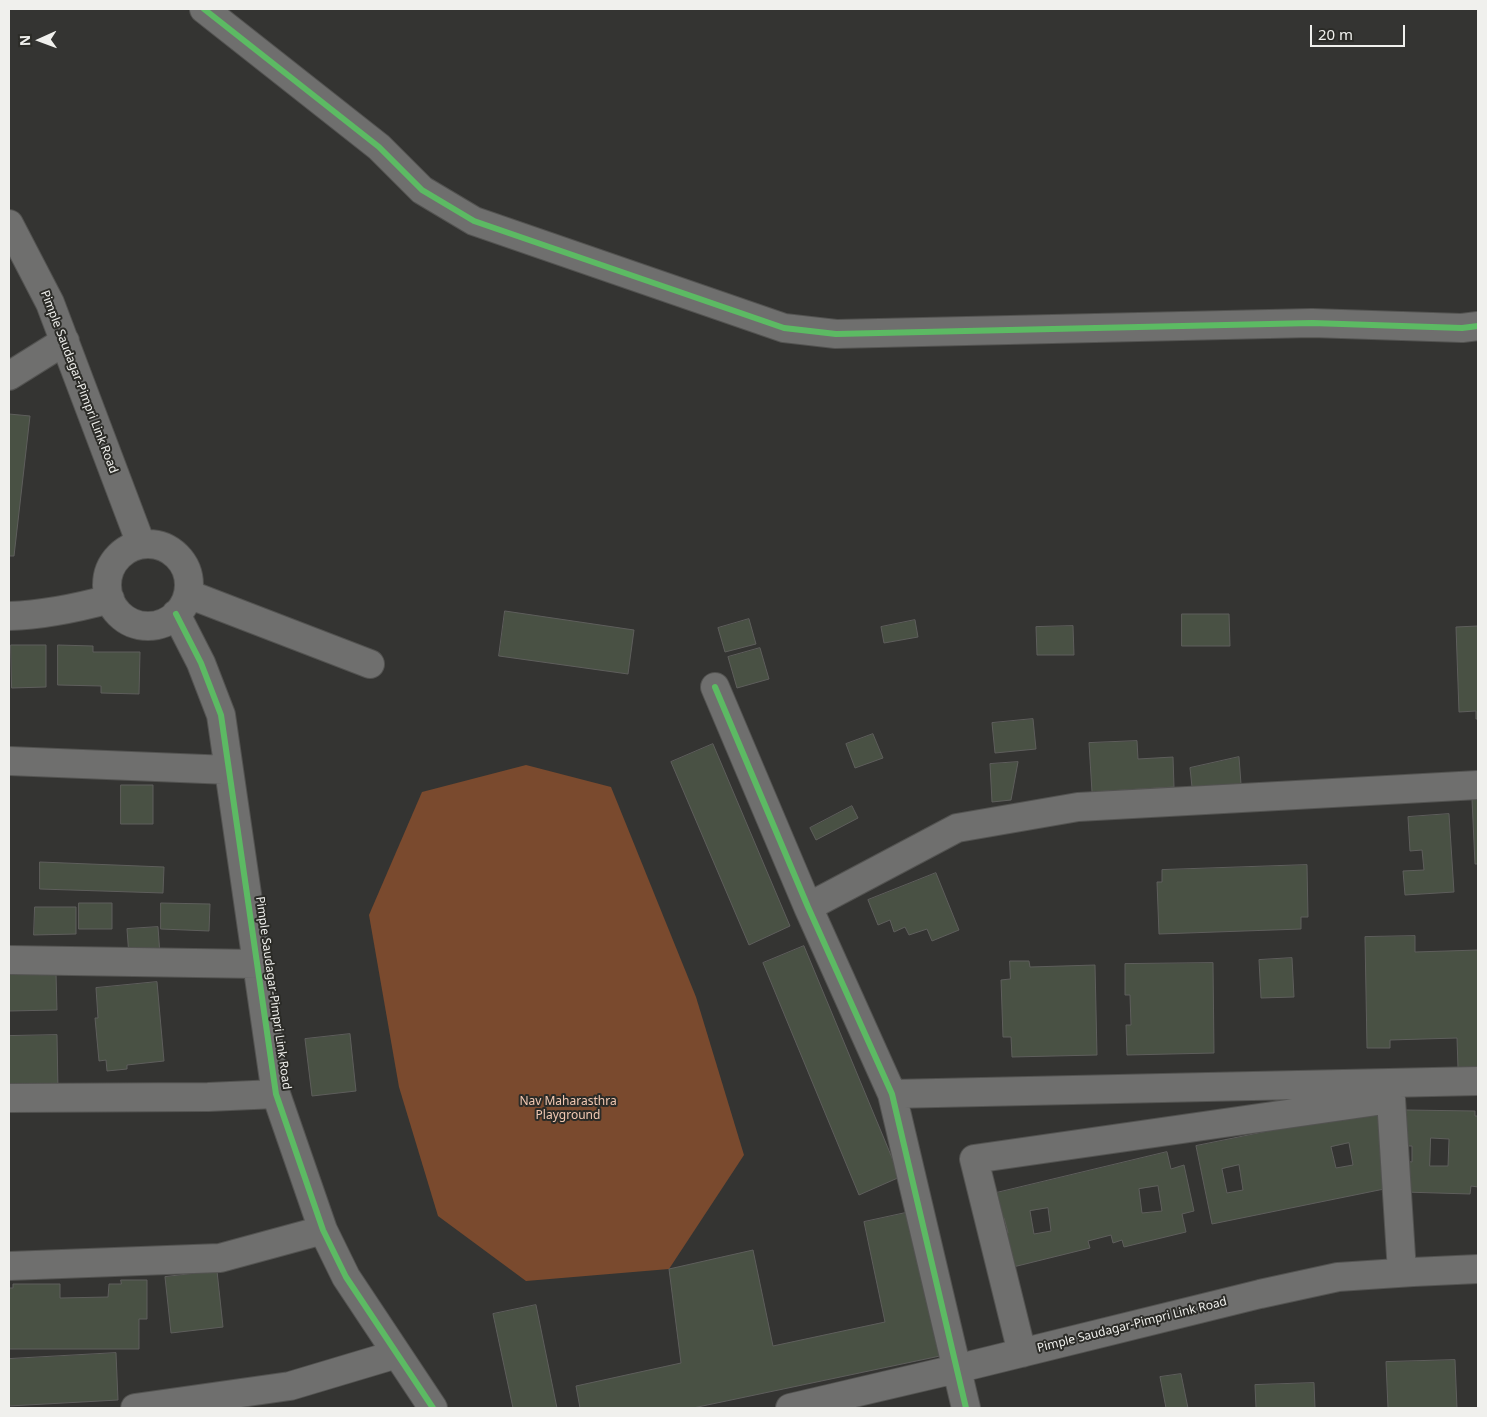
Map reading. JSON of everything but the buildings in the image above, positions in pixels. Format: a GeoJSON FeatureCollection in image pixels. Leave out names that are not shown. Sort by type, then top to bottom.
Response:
{"type":"FeatureCollection","features":[{"type":"Feature","properties":{"kind":"street"},"geometry":{"type":"LineString","coordinates":[[204,9],[379,146],[422,190],[474,221],[784,328],[836,334],[1312,323],[1462,328],[1478,326]]}},
{"type":"Feature","properties":{"kind":"street","name":"Pimple Saudagar-Pimpri Link Road"},"geometry":{"type":"LineString","coordinates":[[9,224],[50,303],[141,544]]}},
{"type":"Feature","properties":{"kind":"street"},"geometry":{"type":"LineString","coordinates":[[9,376],[65,341]]}},
{"type":"Feature","properties":{"kind":"street"},"geometry":{"type":"LineString","coordinates":[[157,544],[165,547],[178,556],[186,570],[189,586],[182,604],[163,623],[139,625],[118,613],[110,599],[107,583],[110,568],[120,555],[133,546],[157,544]]}},
{"type":"Feature","properties":{"kind":"street"},"geometry":{"type":"LineString","coordinates":[[9,616],[21,616],[80,607],[110,599]]}},
{"type":"Feature","properties":{"kind":"street"},"geometry":{"type":"LineString","coordinates":[[182,604],[370,664]]}},
{"type":"Feature","properties":{"kind":"street","name":"Pimple Saudagar-Pimpri Link Road"},"geometry":{"type":"LineString","coordinates":[[182,604],[201,663],[221,715],[276,1094],[323,1230],[346,1277],[433,1408]]}},
{"type":"Feature","properties":{"kind":"street"},"geometry":{"type":"LineString","coordinates":[[716,687],[808,907],[892,1094],[966,1408]]}},
{"type":"Feature","properties":{"kind":"street"},"geometry":{"type":"LineString","coordinates":[[9,761],[229,770]]}},
{"type":"Feature","properties":{"kind":"street"},"geometry":{"type":"LineString","coordinates":[[808,907],[958,828],[1078,807],[1478,785]]}},
{"type":"Feature","properties":{"kind":"street"},"geometry":{"type":"LineString","coordinates":[[9,960],[257,964]]}},
{"type":"Feature","properties":{"kind":"street"},"geometry":{"type":"LineString","coordinates":[[892,1094],[1478,1081]]}},
{"type":"Feature","properties":{"kind":"street"},"geometry":{"type":"LineString","coordinates":[[9,1098],[208,1097],[276,1094]]}},
{"type":"Feature","properties":{"kind":"street"},"geometry":{"type":"LineString","coordinates":[[1022,1353],[974,1159],[1391,1099],[1402,1272]]}},
{"type":"Feature","properties":{"kind":"street"},"geometry":{"type":"LineString","coordinates":[[9,1266],[220,1258],[323,1230]]}},
{"type":"Feature","properties":{"kind":"street","name":"Pimple Saudagar-Pimpri Link Road"},"geometry":{"type":"LineString","coordinates":[[790,1408],[1338,1277],[1478,1269]]}},
{"type":"Feature","properties":{"kind":"street"},"geometry":{"type":"LineString","coordinates":[[135,1408],[290,1386],[397,1354]]}},
{"type":"Feature","properties":{"kind":"green space","name":"Nav Maharasthra Playground"},"geometry":{"type":"Polygon","coordinates":[[[526,765],[611,787],[696,997],[744,1155],[669,1269],[526,1281],[438,1216],[399,1087],[369,915],[422,792],[526,765]]]}},
{"type":"Feature","properties":{"kind":"cycle path"},"geometry":{"type":"LineString","coordinates":[[204,9],[379,147],[422,190],[474,221],[784,328],[836,334],[1312,323],[1462,328],[1478,326]]}},
{"type":"Feature","properties":{"kind":"cycle path"},"geometry":{"type":"LineString","coordinates":[[176,614],[201,663],[221,715],[276,1094],[323,1230],[346,1277],[433,1408]]}},
{"type":"Feature","properties":{"kind":"cycle path"},"geometry":{"type":"LineString","coordinates":[[715,687],[808,907],[892,1094],[966,1408]]}}]}
